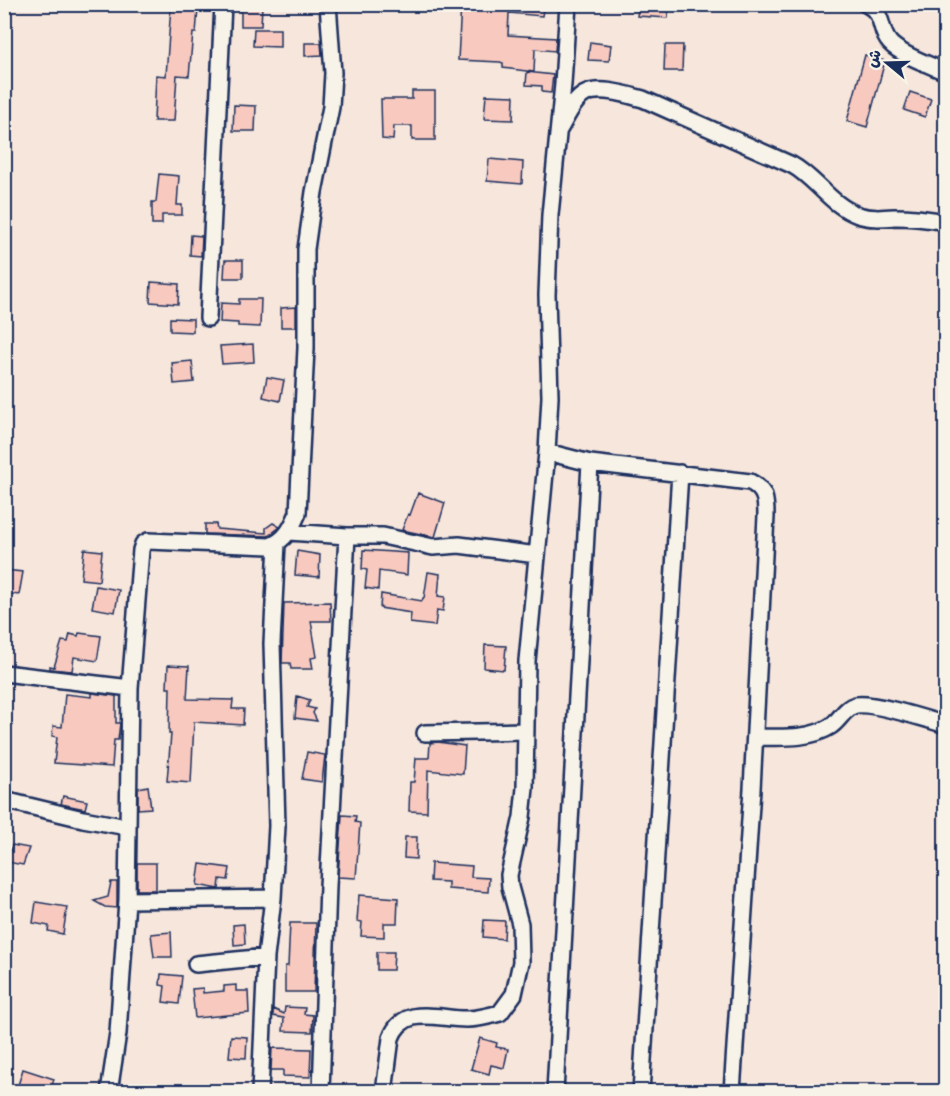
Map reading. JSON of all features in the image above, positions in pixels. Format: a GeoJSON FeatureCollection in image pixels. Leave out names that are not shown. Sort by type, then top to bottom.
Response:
{"type":"FeatureCollection","features":[{"type":"Feature","properties":{"kind":"street"},"geometry":{"type":"LineString","coordinates":[[208,318],[223,4]]}},
{"type":"Feature","properties":{"kind":"street"},"geometry":{"type":"LineString","coordinates":[[109,1092],[118,1033],[127,900],[130,688],[140,555],[143,544],[148,541],[260,546],[277,543],[288,532],[298,513],[306,348],[306,249],[314,192],[331,108],[333,73],[328,4]]}},
{"type":"Feature","properties":{"kind":"street"},"geometry":{"type":"LineString","coordinates":[[384,1092],[391,1038],[393,1031],[400,1023],[414,1017],[434,1015],[468,1019],[500,1013],[514,994],[521,962],[520,924],[509,875],[522,817],[525,788],[527,661],[550,397],[549,215],[568,4]]}},
{"type":"Feature","properties":{"kind":"street"},"geometry":{"type":"LineString","coordinates":[[866,4],[878,14],[888,41],[896,48],[945,72]]}},
{"type":"Feature","properties":{"kind":"street"},"geometry":{"type":"LineString","coordinates":[[557,134],[585,94],[594,92],[627,94],[800,169],[826,195],[857,214],[881,218],[929,219],[945,222]]}},
{"type":"Feature","properties":{"kind":"street"},"geometry":{"type":"LineString","coordinates":[[547,452],[590,463],[750,482],[764,493],[766,516],[755,737],[732,1092]]}},
{"type":"Feature","properties":{"kind":"street"},"geometry":{"type":"LineString","coordinates":[[555,1092],[590,463]]}},
{"type":"Feature","properties":{"kind":"street"},"geometry":{"type":"LineString","coordinates":[[641,1092],[680,472]]}},
{"type":"Feature","properties":{"kind":"street"},"geometry":{"type":"LineString","coordinates":[[288,532],[383,536],[433,547],[459,545],[537,555]]}},
{"type":"Feature","properties":{"kind":"street"},"geometry":{"type":"LineString","coordinates":[[321,1092],[328,886],[347,536]]}},
{"type":"Feature","properties":{"kind":"street"},"geometry":{"type":"LineString","coordinates":[[260,1092],[266,957],[273,898],[277,826],[272,643],[277,543]]}},
{"type":"Feature","properties":{"kind":"street"},"geometry":{"type":"LineString","coordinates":[[4,673],[130,688]]}},
{"type":"Feature","properties":{"kind":"street"},"geometry":{"type":"LineString","coordinates":[[755,737],[794,736],[818,732],[830,727],[850,707],[856,705],[945,724]]}},
{"type":"Feature","properties":{"kind":"street"},"geometry":{"type":"LineString","coordinates":[[425,733],[525,731]]}},
{"type":"Feature","properties":{"kind":"street"},"geometry":{"type":"LineString","coordinates":[[4,800],[82,819],[127,827]]}},
{"type":"Feature","properties":{"kind":"street"},"geometry":{"type":"LineString","coordinates":[[127,900],[273,898]]}},
{"type":"Feature","properties":{"kind":"street"},"geometry":{"type":"LineString","coordinates":[[196,964],[266,957]]}},
{"type":"Feature","properties":{"kind":"building"},"geometry":{"type":"Polygon","coordinates":[[[461,4],[544,4],[542,16],[509,13],[508,35],[556,38],[555,51],[535,49],[534,72],[503,68],[503,63],[500,62],[458,60],[461,4]]]}},
{"type":"Feature","properties":{"kind":"building"},"geometry":{"type":"Polygon","coordinates":[[[639,4],[669,4],[668,18],[637,16],[639,4]]]}},
{"type":"Feature","properties":{"kind":"building"},"geometry":{"type":"Polygon","coordinates":[[[171,6],[198,9],[196,33],[193,33],[189,76],[177,75],[174,121],[154,121],[156,75],[166,76],[171,6]]]}},
{"type":"Feature","properties":{"kind":"building"},"geometry":{"type":"Polygon","coordinates":[[[241,6],[262,6],[261,26],[241,26],[241,6]]]}},
{"type":"Feature","properties":{"kind":"building"},"geometry":{"type":"Polygon","coordinates":[[[254,29],[280,29],[280,47],[253,46],[254,29]]]}},
{"type":"Feature","properties":{"kind":"building"},"geometry":{"type":"Polygon","coordinates":[[[590,42],[611,45],[609,61],[588,60],[590,42]]]}},
{"type":"Feature","properties":{"kind":"building"},"geometry":{"type":"Polygon","coordinates":[[[305,43],[321,43],[322,55],[305,56],[305,43]]]}},
{"type":"Feature","properties":{"kind":"building"},"geometry":{"type":"Polygon","coordinates":[[[665,45],[683,45],[682,71],[664,71],[665,45]]]}},
{"type":"Feature","properties":{"kind":"building"},"geometry":{"type":"Polygon","coordinates":[[[865,55],[885,61],[867,127],[847,121],[865,55]]]}},
{"type":"Feature","properties":{"kind":"building"},"geometry":{"type":"Polygon","coordinates":[[[527,72],[553,75],[551,93],[542,92],[542,86],[526,85],[527,72]]]}},
{"type":"Feature","properties":{"kind":"building"},"geometry":{"type":"Polygon","coordinates":[[[412,91],[435,91],[435,140],[412,140],[412,126],[394,126],[393,140],[382,139],[381,99],[412,99],[412,91]]]}},
{"type":"Feature","properties":{"kind":"building"},"geometry":{"type":"Polygon","coordinates":[[[910,92],[931,99],[925,117],[904,110],[910,92]]]}},
{"type":"Feature","properties":{"kind":"building"},"geometry":{"type":"Polygon","coordinates":[[[486,95],[514,96],[513,120],[484,119],[486,95]]]}},
{"type":"Feature","properties":{"kind":"building"},"geometry":{"type":"Polygon","coordinates":[[[234,105],[256,106],[255,131],[233,131],[234,105]]]}},
{"type":"Feature","properties":{"kind":"building"},"geometry":{"type":"Polygon","coordinates":[[[489,159],[523,162],[522,184],[487,181],[489,159]]]}},
{"type":"Feature","properties":{"kind":"building"},"geometry":{"type":"Polygon","coordinates":[[[159,174],[179,176],[177,205],[182,205],[182,215],[162,215],[162,224],[152,224],[152,202],[156,202],[159,174]]]}},
{"type":"Feature","properties":{"kind":"building"},"geometry":{"type":"Polygon","coordinates":[[[191,235],[202,236],[201,256],[190,255],[191,235]]]}},
{"type":"Feature","properties":{"kind":"building"},"geometry":{"type":"Polygon","coordinates":[[[225,260],[243,260],[243,278],[224,278],[225,260]]]}},
{"type":"Feature","properties":{"kind":"building"},"geometry":{"type":"Polygon","coordinates":[[[151,282],[179,284],[178,304],[150,302],[151,282]]]}},
{"type":"Feature","properties":{"kind":"building"},"geometry":{"type":"Polygon","coordinates":[[[239,299],[261,299],[260,327],[220,322],[221,303],[239,304],[239,299]]]}},
{"type":"Feature","properties":{"kind":"building"},"geometry":{"type":"Polygon","coordinates":[[[296,307],[296,327],[281,327],[281,308],[296,307]]]}},
{"type":"Feature","properties":{"kind":"building"},"geometry":{"type":"Polygon","coordinates":[[[170,318],[193,319],[193,332],[170,331],[170,318]]]}},
{"type":"Feature","properties":{"kind":"building"},"geometry":{"type":"Polygon","coordinates":[[[253,344],[254,362],[222,364],[220,346],[253,344]]]}},
{"type":"Feature","properties":{"kind":"building"},"geometry":{"type":"Polygon","coordinates":[[[192,361],[194,382],[174,384],[172,363],[192,361]]]}},
{"type":"Feature","properties":{"kind":"building"},"geometry":{"type":"Polygon","coordinates":[[[267,377],[284,380],[280,401],[263,397],[267,377]]]}},
{"type":"Feature","properties":{"kind":"building"},"geometry":{"type":"Polygon","coordinates":[[[418,493],[445,503],[435,537],[402,530],[418,493]]]}},
{"type":"Feature","properties":{"kind":"building"},"geometry":{"type":"Polygon","coordinates":[[[273,523],[280,527],[268,536],[205,534],[205,524],[216,524],[217,529],[266,533],[266,528],[273,523]]]}},
{"type":"Feature","properties":{"kind":"building"},"geometry":{"type":"Polygon","coordinates":[[[84,549],[102,551],[99,581],[81,579],[84,549]]]}},
{"type":"Feature","properties":{"kind":"building"},"geometry":{"type":"Polygon","coordinates":[[[363,550],[408,553],[407,575],[379,571],[378,590],[365,588],[367,570],[362,569],[363,550]]]}},
{"type":"Feature","properties":{"kind":"building"},"geometry":{"type":"Polygon","coordinates":[[[297,551],[320,555],[319,577],[295,575],[297,551]]]}},
{"type":"Feature","properties":{"kind":"building"},"geometry":{"type":"Polygon","coordinates":[[[4,570],[23,572],[19,595],[4,593],[4,570]]]}},
{"type":"Feature","properties":{"kind":"building"},"geometry":{"type":"Polygon","coordinates":[[[428,572],[440,574],[438,596],[445,597],[443,611],[437,610],[435,626],[410,623],[411,613],[380,608],[381,594],[422,601],[428,572]]]}},
{"type":"Feature","properties":{"kind":"building"},"geometry":{"type":"Polygon","coordinates":[[[96,586],[119,590],[115,612],[92,608],[96,586]]]}},
{"type":"Feature","properties":{"kind":"building"},"geometry":{"type":"Polygon","coordinates":[[[330,602],[331,621],[311,621],[317,657],[311,658],[313,669],[291,669],[290,663],[282,663],[284,603],[330,602]]]}},
{"type":"Feature","properties":{"kind":"building"},"geometry":{"type":"Polygon","coordinates":[[[79,633],[101,636],[97,661],[74,657],[72,671],[50,669],[50,666],[54,667],[62,641],[68,642],[70,634],[78,636],[79,633]]]}},
{"type":"Feature","properties":{"kind":"building"},"geometry":{"type":"Polygon","coordinates":[[[485,645],[506,646],[504,670],[484,668],[485,645]]]}},
{"type":"Feature","properties":{"kind":"building"},"geometry":{"type":"Polygon","coordinates":[[[168,665],[189,666],[187,699],[233,700],[232,709],[244,709],[243,725],[194,722],[191,783],[167,781],[171,734],[169,734],[170,688],[167,688],[168,665]]]}},
{"type":"Feature","properties":{"kind":"building"},"geometry":{"type":"Polygon","coordinates":[[[92,693],[116,696],[116,723],[120,723],[118,740],[114,740],[112,767],[54,763],[57,737],[52,736],[53,726],[62,727],[65,694],[92,697],[92,693]]]}},
{"type":"Feature","properties":{"kind":"building"},"geometry":{"type":"Polygon","coordinates":[[[297,696],[310,700],[307,707],[315,709],[313,713],[317,721],[295,718],[297,696]]]}},
{"type":"Feature","properties":{"kind":"building"},"geometry":{"type":"Polygon","coordinates":[[[430,743],[465,746],[463,774],[428,770],[427,812],[409,811],[410,782],[414,782],[416,758],[429,758],[430,743]]]}},
{"type":"Feature","properties":{"kind":"building"},"geometry":{"type":"Polygon","coordinates":[[[307,752],[325,755],[322,782],[302,779],[307,752]]]}},
{"type":"Feature","properties":{"kind":"building"},"geometry":{"type":"Polygon","coordinates":[[[148,786],[151,808],[138,809],[138,788],[148,786]]]}},
{"type":"Feature","properties":{"kind":"building"},"geometry":{"type":"Polygon","coordinates":[[[63,796],[87,801],[85,809],[61,804],[63,796]]]}},
{"type":"Feature","properties":{"kind":"building"},"geometry":{"type":"Polygon","coordinates":[[[342,815],[356,816],[355,822],[360,823],[356,878],[338,877],[342,815]]]}},
{"type":"Feature","properties":{"kind":"building"},"geometry":{"type":"Polygon","coordinates":[[[405,837],[417,837],[416,859],[404,858],[405,837]]]}},
{"type":"Feature","properties":{"kind":"building"},"geometry":{"type":"Polygon","coordinates":[[[12,845],[29,848],[23,865],[7,862],[12,845]]]}},
{"type":"Feature","properties":{"kind":"building"},"geometry":{"type":"Polygon","coordinates":[[[137,863],[156,863],[156,890],[137,890],[137,863]]]}},
{"type":"Feature","properties":{"kind":"building"},"geometry":{"type":"Polygon","coordinates":[[[431,863],[472,866],[471,877],[489,878],[488,892],[448,889],[448,882],[430,881],[431,863]]]}},
{"type":"Feature","properties":{"kind":"building"},"geometry":{"type":"Polygon","coordinates":[[[200,864],[230,868],[228,880],[220,879],[219,889],[197,885],[200,864]]]}},
{"type":"Feature","properties":{"kind":"building"},"geometry":{"type":"Polygon","coordinates":[[[111,882],[117,882],[117,908],[105,907],[94,901],[108,897],[111,882]]]}},
{"type":"Feature","properties":{"kind":"building"},"geometry":{"type":"Polygon","coordinates":[[[359,895],[398,898],[397,923],[384,923],[384,937],[361,936],[362,922],[357,921],[359,895]]]}},
{"type":"Feature","properties":{"kind":"building"},"geometry":{"type":"Polygon","coordinates":[[[36,902],[67,907],[63,934],[48,931],[49,926],[33,923],[36,902]]]}},
{"type":"Feature","properties":{"kind":"building"},"geometry":{"type":"Polygon","coordinates":[[[484,920],[505,921],[504,939],[483,937],[484,920]]]}},
{"type":"Feature","properties":{"kind":"building"},"geometry":{"type":"Polygon","coordinates":[[[290,923],[316,923],[314,992],[285,992],[285,966],[288,966],[290,923]]]}},
{"type":"Feature","properties":{"kind":"building"},"geometry":{"type":"Polygon","coordinates":[[[244,924],[245,944],[234,945],[233,925],[244,924]]]}},
{"type":"Feature","properties":{"kind":"building"},"geometry":{"type":"Polygon","coordinates":[[[171,932],[172,957],[154,957],[151,934],[171,932]]]}},
{"type":"Feature","properties":{"kind":"building"},"geometry":{"type":"Polygon","coordinates":[[[377,952],[394,952],[393,970],[377,970],[377,952]]]}},
{"type":"Feature","properties":{"kind":"building"},"geometry":{"type":"Polygon","coordinates":[[[161,974],[182,976],[179,1004],[163,1002],[165,986],[160,985],[161,974]]]}},
{"type":"Feature","properties":{"kind":"building"},"geometry":{"type":"Polygon","coordinates":[[[236,985],[236,991],[248,991],[249,1013],[195,1018],[192,989],[203,988],[203,993],[224,991],[224,986],[236,985]]]}},
{"type":"Feature","properties":{"kind":"building"},"geometry":{"type":"Polygon","coordinates":[[[285,1007],[305,1008],[304,1014],[313,1015],[312,1032],[283,1031],[284,1018],[273,1016],[273,1009],[284,1014],[285,1007]]]}},
{"type":"Feature","properties":{"kind":"building"},"geometry":{"type":"Polygon","coordinates":[[[231,1036],[247,1037],[246,1058],[229,1057],[231,1036]]]}},
{"type":"Feature","properties":{"kind":"building"},"geometry":{"type":"Polygon","coordinates":[[[480,1038],[497,1043],[496,1047],[508,1049],[504,1068],[491,1065],[489,1074],[471,1069],[480,1038]]]}},
{"type":"Feature","properties":{"kind":"building"},"geometry":{"type":"Polygon","coordinates":[[[272,1048],[311,1049],[310,1077],[283,1076],[283,1070],[271,1070],[272,1048]]]}},
{"type":"Feature","properties":{"kind":"building"},"geometry":{"type":"Polygon","coordinates":[[[23,1069],[54,1079],[50,1092],[16,1092],[23,1069]]]}}]}
